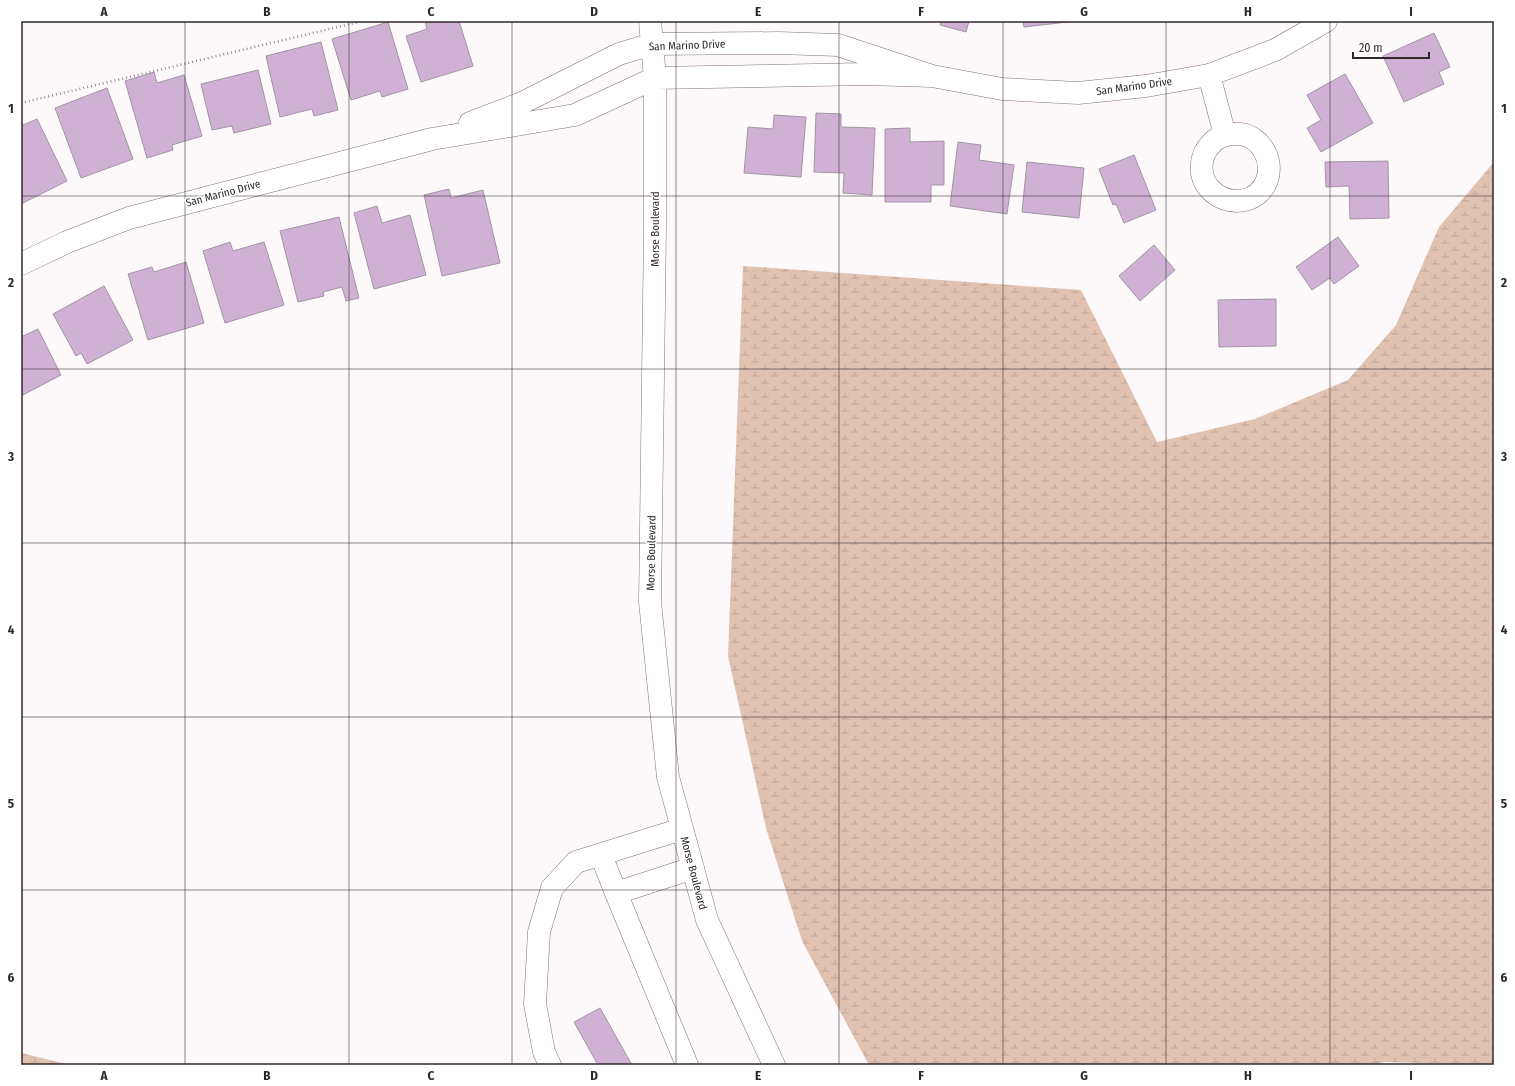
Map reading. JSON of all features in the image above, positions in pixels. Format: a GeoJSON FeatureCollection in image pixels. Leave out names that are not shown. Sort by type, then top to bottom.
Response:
{"type":"FeatureCollection","features":[{"type":"Feature","properties":{"kind":"street","name":"Morse Boulevard"},"geometry":{"type":"LineString","coordinates":[[650,21],[655,78],[655,228],[650,602],[668,777],[707,920],[774,1065]]}},
{"type":"Feature","properties":{"kind":"street","name":"San Marino Drive"},"geometry":{"type":"LineString","coordinates":[[432,139],[522,103],[619,54],[652,44],[779,43],[838,45],[932,76],[1002,89],[1078,93],[1146,86],[1209,74],[1275,50],[1326,21]]}},
{"type":"Feature","properties":{"kind":"street","name":"San Marino Drive"},"geometry":{"type":"LineString","coordinates":[[21,264],[68,242],[129,218],[432,139],[575,115],[655,78],[866,74],[932,76]]}},
{"type":"Feature","properties":{"kind":"street"},"geometry":{"type":"LineString","coordinates":[[1209,74],[1225,135]]}},
{"type":"Feature","properties":{"kind":"street"},"geometry":{"type":"LineString","coordinates":[[550,1065],[544,1052],[535,1004],[539,932],[552,888],[576,862],[682,829]]}},
{"type":"Feature","properties":{"kind":"street"},"geometry":{"type":"LineString","coordinates":[[601,855],[686,1065]]}},
{"type":"Feature","properties":{"kind":"street"},"geometry":{"type":"LineString","coordinates":[[616,893],[693,868]]}},
{"type":"Feature","properties":{"kind":"path"},"geometry":{"type":"LineString","coordinates":[[21,103],[363,21]]}},
{"type":"Feature","properties":{"kind":"green space"},"geometry":{"type":"Polygon","coordinates":[[[1494,162],[1494,1065],[1385,1062],[1371,1065],[869,1065],[802,941],[766,828],[728,656],[743,266],[1081,290],[1157,442],[1255,419],[1348,380],[1396,325],[1439,227],[1494,162]]]}},
{"type":"Feature","properties":{"kind":"green space"},"geometry":{"type":"Polygon","coordinates":[[[21,1053],[70,1065],[21,1065],[21,1053]]]}},
{"type":"Feature","properties":{"kind":"building"},"geometry":{"type":"Polygon","coordinates":[[[425,21],[459,21],[473,66],[421,82],[406,36],[427,29],[425,21]]]}},
{"type":"Feature","properties":{"kind":"building"},"geometry":{"type":"Polygon","coordinates":[[[939,21],[969,21],[966,32],[940,25],[941,22],[939,21]]]}},
{"type":"Feature","properties":{"kind":"building"},"geometry":{"type":"Polygon","coordinates":[[[1023,21],[1076,21],[1024,27],[1023,21]]]}},
{"type":"Feature","properties":{"kind":"building"},"geometry":{"type":"Polygon","coordinates":[[[388,22],[408,89],[382,97],[380,91],[351,100],[332,39],[388,22]]]}},
{"type":"Feature","properties":{"kind":"building"},"geometry":{"type":"Polygon","coordinates":[[[1434,33],[1450,67],[1439,72],[1444,84],[1404,102],[1383,56],[1434,33]]]}},
{"type":"Feature","properties":{"kind":"building"},"geometry":{"type":"Polygon","coordinates":[[[321,42],[338,110],[314,116],[312,109],[280,117],[266,56],[321,42]]]}},
{"type":"Feature","properties":{"kind":"building"},"geometry":{"type":"Polygon","coordinates":[[[258,70],[271,124],[234,133],[232,126],[212,130],[201,84],[258,70]]]}},
{"type":"Feature","properties":{"kind":"building"},"geometry":{"type":"Polygon","coordinates":[[[154,72],[157,83],[184,75],[202,136],[172,145],[173,150],[147,158],[125,81],[154,72]]]}},
{"type":"Feature","properties":{"kind":"building"},"geometry":{"type":"Polygon","coordinates":[[[1345,74],[1373,123],[1321,152],[1307,128],[1321,120],[1307,95],[1345,74]]]}},
{"type":"Feature","properties":{"kind":"building"},"geometry":{"type":"Polygon","coordinates":[[[107,88],[133,159],[81,178],[55,108],[107,88]]]}},
{"type":"Feature","properties":{"kind":"building"},"geometry":{"type":"Polygon","coordinates":[[[816,113],[841,114],[841,127],[875,128],[872,195],[843,193],[844,173],[814,172],[816,113]]]}},
{"type":"Feature","properties":{"kind":"building"},"geometry":{"type":"Polygon","coordinates":[[[774,115],[806,117],[801,177],[744,173],[748,127],[773,129],[774,115]]]}},
{"type":"Feature","properties":{"kind":"building"},"geometry":{"type":"Polygon","coordinates":[[[37,119],[67,181],[21,204],[21,121],[23,125],[37,119]]]}},
{"type":"Feature","properties":{"kind":"building"},"geometry":{"type":"Polygon","coordinates":[[[910,128],[910,142],[944,141],[944,185],[931,185],[931,202],[885,202],[885,129],[910,128]]]}},
{"type":"Feature","properties":{"kind":"building"},"geometry":{"type":"Polygon","coordinates":[[[958,142],[981,145],[979,160],[1014,165],[1007,214],[950,206],[958,142]]]}},
{"type":"Feature","properties":{"kind":"building"},"geometry":{"type":"Polygon","coordinates":[[[1134,155],[1156,210],[1124,223],[1116,204],[1113,205],[1099,169],[1134,155]]]}},
{"type":"Feature","properties":{"kind":"building"},"geometry":{"type":"Polygon","coordinates":[[[1388,161],[1389,218],[1350,219],[1349,186],[1326,187],[1325,162],[1388,161]]]}},
{"type":"Feature","properties":{"kind":"building"},"geometry":{"type":"Polygon","coordinates":[[[1027,162],[1084,168],[1079,218],[1022,212],[1027,162]]]}},
{"type":"Feature","properties":{"kind":"building"},"geometry":{"type":"Polygon","coordinates":[[[449,189],[451,198],[483,190],[500,263],[442,276],[424,195],[449,189]]]}},
{"type":"Feature","properties":{"kind":"building"},"geometry":{"type":"Polygon","coordinates":[[[377,206],[382,223],[410,215],[426,275],[374,289],[354,213],[377,206]]]}},
{"type":"Feature","properties":{"kind":"building"},"geometry":{"type":"Polygon","coordinates":[[[339,217],[359,298],[346,301],[342,287],[323,292],[324,296],[298,302],[280,231],[339,217]]]}},
{"type":"Feature","properties":{"kind":"building"},"geometry":{"type":"Polygon","coordinates":[[[1338,237],[1359,266],[1334,284],[1330,278],[1312,290],[1296,267],[1338,237]]]}},
{"type":"Feature","properties":{"kind":"building"},"geometry":{"type":"Polygon","coordinates":[[[230,242],[233,251],[264,242],[284,305],[225,323],[203,251],[230,242]]]}},
{"type":"Feature","properties":{"kind":"building"},"geometry":{"type":"Polygon","coordinates":[[[1154,245],[1175,270],[1140,301],[1119,276],[1154,245]]]}},
{"type":"Feature","properties":{"kind":"building"},"geometry":{"type":"Polygon","coordinates":[[[186,262],[204,323],[148,340],[128,274],[152,267],[154,272],[186,262]]]}},
{"type":"Feature","properties":{"kind":"building"},"geometry":{"type":"Polygon","coordinates":[[[104,286],[133,340],[87,364],[81,353],[76,356],[53,314],[104,286]]]}},
{"type":"Feature","properties":{"kind":"building"},"geometry":{"type":"Polygon","coordinates":[[[1276,299],[1276,346],[1219,347],[1218,300],[1276,299]]]}},
{"type":"Feature","properties":{"kind":"building"},"geometry":{"type":"Polygon","coordinates":[[[38,329],[61,375],[21,396],[21,337],[38,329]]]}},
{"type":"Feature","properties":{"kind":"building"},"geometry":{"type":"Polygon","coordinates":[[[600,1008],[632,1065],[598,1065],[574,1022],[600,1008]]]}}]}
